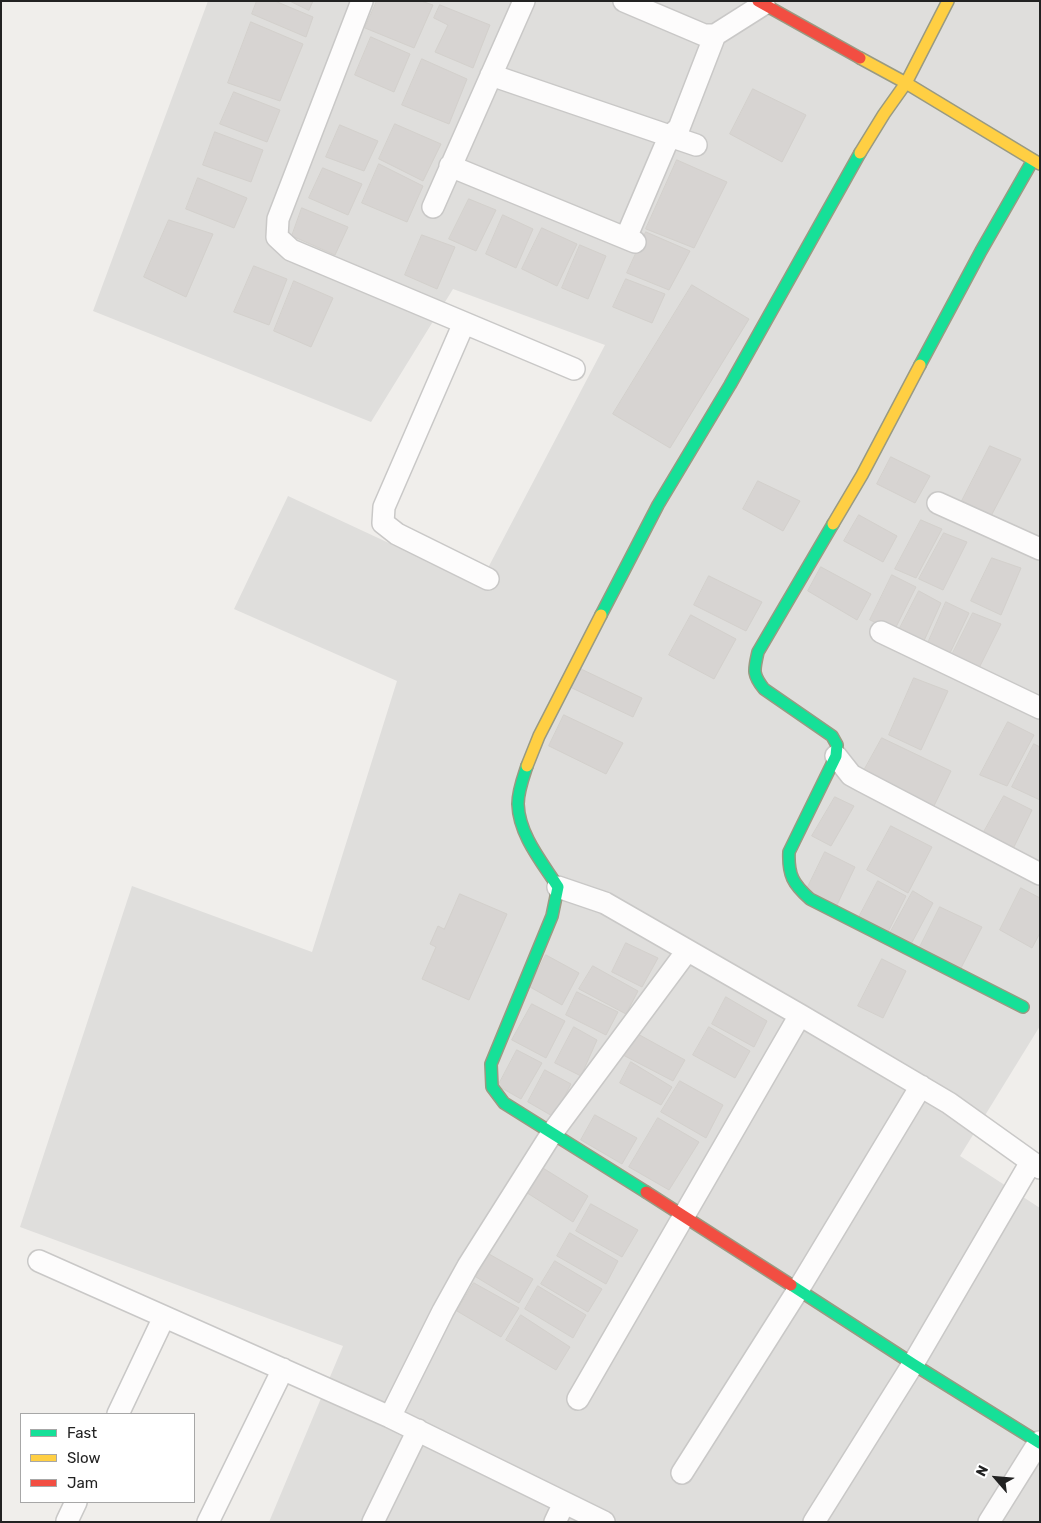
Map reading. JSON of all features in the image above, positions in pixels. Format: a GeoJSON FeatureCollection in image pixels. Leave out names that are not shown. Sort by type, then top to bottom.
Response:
{"type":"FeatureCollection","features":[{"type":"Feature","properties":{"kind":"street"},"geometry":{"type":"LineString","coordinates":[[362,1],[278,219],[277,237],[291,250],[574,369]]}},
{"type":"Feature","properties":{"kind":"street"},"geometry":{"type":"LineString","coordinates":[[432,207],[524,1]]}},
{"type":"Feature","properties":{"kind":"street"},"geometry":{"type":"LineString","coordinates":[[624,1],[704,35],[715,34],[761,3],[906,83],[1036,162],[981,251],[862,475],[758,652],[755,666],[756,679],[764,689],[832,736],[837,745],[836,756],[789,852],[788,868],[791,879],[810,898],[1023,1007]]}},
{"type":"Feature","properties":{"kind":"street"},"geometry":{"type":"LineString","coordinates":[[814,1522],[1036,1165],[949,1103],[800,1015],[605,903],[558,887],[522,828],[518,802],[525,772],[539,736],[658,505],[730,385],[841,185],[884,114],[906,83],[948,1]]}},
{"type":"Feature","properties":{"kind":"street"},"geometry":{"type":"LineString","coordinates":[[450,166],[630,240],[670,136],[679,128],[715,34]]}},
{"type":"Feature","properties":{"kind":"street"},"geometry":{"type":"LineString","coordinates":[[491,75],[696,145]]}},
{"type":"Feature","properties":{"kind":"street"},"geometry":{"type":"LineString","coordinates":[[464,323],[384,507],[383,523],[397,534],[488,579]]}},
{"type":"Feature","properties":{"kind":"street"},"geometry":{"type":"LineString","coordinates":[[938,503],[1040,550]]}},
{"type":"Feature","properties":{"kind":"street"},"geometry":{"type":"LineString","coordinates":[[881,632],[1040,708]]}},
{"type":"Feature","properties":{"kind":"street"},"geometry":{"type":"LineString","coordinates":[[836,756],[851,775],[856,778],[1040,874]]}},
{"type":"Feature","properties":{"kind":"street"},"geometry":{"type":"LineString","coordinates":[[558,887],[552,916],[491,1064],[492,1087],[504,1103],[683,1215],[913,1364],[1039,1442],[989,1522]]}},
{"type":"Feature","properties":{"kind":"street"},"geometry":{"type":"LineString","coordinates":[[390,1417],[468,1266],[552,1133],[687,951]]}},
{"type":"Feature","properties":{"kind":"street"},"geometry":{"type":"LineString","coordinates":[[578,1399],[800,1015]]}},
{"type":"Feature","properties":{"kind":"street"},"geometry":{"type":"LineString","coordinates":[[682,1473],[798,1290],[921,1086]]}},
{"type":"Feature","properties":{"kind":"street"},"geometry":{"type":"LineString","coordinates":[[39,1261],[390,1417],[604,1522]]}},
{"type":"Feature","properties":{"kind":"street"},"geometry":{"type":"LineString","coordinates":[[118,1413],[164,1317]]}},
{"type":"Feature","properties":{"kind":"street"},"geometry":{"type":"LineString","coordinates":[[208,1522],[283,1369]]}},
{"type":"Feature","properties":{"kind":"street"},"geometry":{"type":"LineString","coordinates":[[373,1522],[418,1430]]}},
{"type":"Feature","properties":{"kind":"street"},"geometry":{"type":"LineString","coordinates":[[555,1522],[564,1503]]}},
{"type":"Feature","properties":{"kind":"shaded area"},"geometry":{"type":"Polygon","coordinates":[[[208,1],[1040,1],[1040,1026],[960,1156],[1040,1208],[1040,1522],[269,1522],[343,1346],[20,1227],[132,886],[312,952],[397,681],[234,609],[288,496],[479,585],[605,345],[453,289],[371,422],[93,311],[208,1]]]}},
{"type":"Feature","properties":{"kind":"building"},"geometry":{"type":"Polygon","coordinates":[[[257,1],[275,1],[313,17],[306,37],[252,14],[257,1]]]}},
{"type":"Feature","properties":{"kind":"building"},"geometry":{"type":"Polygon","coordinates":[[[290,1],[313,1],[309,10],[290,1]]]}},
{"type":"Feature","properties":{"kind":"building"},"geometry":{"type":"Polygon","coordinates":[[[377,1],[421,1],[433,5],[414,48],[365,28],[377,1]]]}},
{"type":"Feature","properties":{"kind":"building"},"geometry":{"type":"Polygon","coordinates":[[[440,5],[490,25],[473,68],[435,52],[448,25],[434,18],[440,5]]]}},
{"type":"Feature","properties":{"kind":"building"},"geometry":{"type":"Polygon","coordinates":[[[251,22],[303,44],[280,101],[228,83],[251,22]]]}},
{"type":"Feature","properties":{"kind":"building"},"geometry":{"type":"Polygon","coordinates":[[[371,37],[410,54],[394,92],[355,75],[371,37]]]}},
{"type":"Feature","properties":{"kind":"building"},"geometry":{"type":"Polygon","coordinates":[[[422,59],[467,79],[449,124],[402,105],[422,59]]]}},
{"type":"Feature","properties":{"kind":"building"},"geometry":{"type":"Polygon","coordinates":[[[753,89],[806,115],[782,162],[730,134],[753,89]]]}},
{"type":"Feature","properties":{"kind":"building"},"geometry":{"type":"Polygon","coordinates":[[[234,92],[280,110],[267,142],[220,124],[234,92]]]}},
{"type":"Feature","properties":{"kind":"building"},"geometry":{"type":"Polygon","coordinates":[[[395,124],[441,144],[423,181],[379,159],[395,124]]]}},
{"type":"Feature","properties":{"kind":"building"},"geometry":{"type":"Polygon","coordinates":[[[340,125],[378,141],[364,171],[326,157],[340,125]]]}},
{"type":"Feature","properties":{"kind":"building"},"geometry":{"type":"Polygon","coordinates":[[[215,132],[263,150],[251,182],[203,165],[215,132]]]}},
{"type":"Feature","properties":{"kind":"building"},"geometry":{"type":"Polygon","coordinates":[[[677,160],[727,182],[694,248],[646,229],[677,160]]]}},
{"type":"Feature","properties":{"kind":"building"},"geometry":{"type":"Polygon","coordinates":[[[379,164],[423,186],[407,222],[362,203],[379,164]]]}},
{"type":"Feature","properties":{"kind":"building"},"geometry":{"type":"Polygon","coordinates":[[[323,168],[362,184],[348,215],[309,198],[323,168]]]}},
{"type":"Feature","properties":{"kind":"building"},"geometry":{"type":"Polygon","coordinates":[[[198,178],[247,198],[234,228],[186,209],[198,178]]]}},
{"type":"Feature","properties":{"kind":"building"},"geometry":{"type":"Polygon","coordinates":[[[469,199],[496,210],[476,251],[449,239],[469,199]]]}},
{"type":"Feature","properties":{"kind":"building"},"geometry":{"type":"Polygon","coordinates":[[[302,208],[348,227],[335,255],[292,236],[302,208]]]}},
{"type":"Feature","properties":{"kind":"building"},"geometry":{"type":"Polygon","coordinates":[[[503,215],[533,229],[516,268],[486,254],[503,215]]]}},
{"type":"Feature","properties":{"kind":"building"},"geometry":{"type":"Polygon","coordinates":[[[169,220],[213,234],[186,297],[144,277],[169,220]]]}},
{"type":"Feature","properties":{"kind":"building"},"geometry":{"type":"Polygon","coordinates":[[[542,228],[577,244],[557,286],[522,269],[542,228]]]}},
{"type":"Feature","properties":{"kind":"building"},"geometry":{"type":"Polygon","coordinates":[[[646,232],[690,251],[669,290],[627,273],[646,232]]]}},
{"type":"Feature","properties":{"kind":"building"},"geometry":{"type":"Polygon","coordinates":[[[422,235],[455,247],[437,289],[405,275],[422,235]]]}},
{"type":"Feature","properties":{"kind":"building"},"geometry":{"type":"Polygon","coordinates":[[[580,245],[606,256],[588,299],[562,288],[580,245]]]}},
{"type":"Feature","properties":{"kind":"building"},"geometry":{"type":"Polygon","coordinates":[[[254,266],[287,279],[269,325],[234,312],[254,266]]]}},
{"type":"Feature","properties":{"kind":"building"},"geometry":{"type":"Polygon","coordinates":[[[626,279],[665,294],[652,323],[613,307],[626,279]]]}},
{"type":"Feature","properties":{"kind":"building"},"geometry":{"type":"Polygon","coordinates":[[[294,281],[333,298],[311,347],[274,331],[294,281]]]}},
{"type":"Feature","properties":{"kind":"building"},"geometry":{"type":"Polygon","coordinates":[[[692,285],[749,319],[670,448],[613,414],[692,285]]]}},
{"type":"Feature","properties":{"kind":"building"},"geometry":{"type":"Polygon","coordinates":[[[990,446],[1021,459],[991,516],[962,501],[990,446]]]}},
{"type":"Feature","properties":{"kind":"building"},"geometry":{"type":"Polygon","coordinates":[[[891,457],[930,476],[915,503],[877,484],[891,457]]]}},
{"type":"Feature","properties":{"kind":"building"},"geometry":{"type":"Polygon","coordinates":[[[758,481],[800,501],[783,531],[743,509],[758,481]]]}},
{"type":"Feature","properties":{"kind":"building"},"geometry":{"type":"Polygon","coordinates":[[[859,515],[897,536],[883,562],[844,541],[859,515]]]}},
{"type":"Feature","properties":{"kind":"building"},"geometry":{"type":"Polygon","coordinates":[[[921,520],[942,529],[916,578],[895,569],[921,520]]]}},
{"type":"Feature","properties":{"kind":"building"},"geometry":{"type":"Polygon","coordinates":[[[944,533],[967,542],[943,590],[919,579],[944,533]]]}},
{"type":"Feature","properties":{"kind":"building"},"geometry":{"type":"Polygon","coordinates":[[[992,558],[1021,568],[1001,615],[971,601],[992,558]]]}},
{"type":"Feature","properties":{"kind":"building"},"geometry":{"type":"Polygon","coordinates":[[[821,567],[871,594],[857,620],[808,591],[821,567]]]}},
{"type":"Feature","properties":{"kind":"building"},"geometry":{"type":"Polygon","coordinates":[[[892,575],[916,587],[894,631],[870,620],[892,575]]]}},
{"type":"Feature","properties":{"kind":"building"},"geometry":{"type":"Polygon","coordinates":[[[709,576],[762,602],[746,631],[694,605],[709,576]]]}},
{"type":"Feature","properties":{"kind":"building"},"geometry":{"type":"Polygon","coordinates":[[[919,591],[941,603],[923,643],[898,632],[919,591]]]}},
{"type":"Feature","properties":{"kind":"building"},"geometry":{"type":"Polygon","coordinates":[[[946,602],[969,613],[949,655],[928,643],[946,602]]]}},
{"type":"Feature","properties":{"kind":"building"},"geometry":{"type":"Polygon","coordinates":[[[973,613],[1001,624],[978,670],[951,657],[973,613]]]}},
{"type":"Feature","properties":{"kind":"building"},"geometry":{"type":"Polygon","coordinates":[[[691,615],[736,639],[714,679],[669,655],[691,615]]]}},
{"type":"Feature","properties":{"kind":"building"},"geometry":{"type":"Polygon","coordinates":[[[581,669],[642,698],[633,717],[572,688],[581,669]]]}},
{"type":"Feature","properties":{"kind":"building"},"geometry":{"type":"Polygon","coordinates":[[[914,678],[948,691],[921,750],[889,735],[914,678]]]}},
{"type":"Feature","properties":{"kind":"building"},"geometry":{"type":"Polygon","coordinates":[[[564,715],[623,743],[606,774],[549,746],[564,715]]]}},
{"type":"Feature","properties":{"kind":"building"},"geometry":{"type":"Polygon","coordinates":[[[1008,722],[1034,735],[1007,786],[980,775],[1008,722]]]}},
{"type":"Feature","properties":{"kind":"building"},"geometry":{"type":"Polygon","coordinates":[[[882,738],[951,771],[931,812],[861,776],[882,738]]]}},
{"type":"Feature","properties":{"kind":"building"},"geometry":{"type":"Polygon","coordinates":[[[1034,744],[1040,747],[1040,800],[1012,787],[1034,744]]]}},
{"type":"Feature","properties":{"kind":"building"},"geometry":{"type":"Polygon","coordinates":[[[1004,796],[1032,810],[1010,855],[980,839],[1004,796]]]}},
{"type":"Feature","properties":{"kind":"building"},"geometry":{"type":"Polygon","coordinates":[[[835,797],[854,806],[831,846],[812,836],[835,797]]]}},
{"type":"Feature","properties":{"kind":"building"},"geometry":{"type":"Polygon","coordinates":[[[891,826],[932,847],[908,893],[867,870],[891,826]]]}},
{"type":"Feature","properties":{"kind":"building"},"geometry":{"type":"Polygon","coordinates":[[[825,852],[855,867],[836,907],[806,891],[825,852]]]}},
{"type":"Feature","properties":{"kind":"building"},"geometry":{"type":"Polygon","coordinates":[[[878,881],[906,896],[887,934],[858,919],[878,881]]]}},
{"type":"Feature","properties":{"kind":"building"},"geometry":{"type":"Polygon","coordinates":[[[1021,888],[1040,898],[1040,933],[1032,948],[1000,930],[1021,888]]]}},
{"type":"Feature","properties":{"kind":"building"},"geometry":{"type":"Polygon","coordinates":[[[913,891],[933,903],[910,946],[889,935],[913,891]]]}},
{"type":"Feature","properties":{"kind":"building"},"geometry":{"type":"Polygon","coordinates":[[[460,894],[507,914],[469,1000],[422,979],[436,947],[430,944],[438,926],[444,929],[460,894]]]}},
{"type":"Feature","properties":{"kind":"building"},"geometry":{"type":"Polygon","coordinates":[[[940,907],[982,927],[960,970],[919,949],[940,907]]]}},
{"type":"Feature","properties":{"kind":"building"},"geometry":{"type":"Polygon","coordinates":[[[626,943],[658,958],[642,987],[612,972],[626,943]]]}},
{"type":"Feature","properties":{"kind":"building"},"geometry":{"type":"Polygon","coordinates":[[[546,955],[579,973],[562,1005],[530,987],[546,955]]]}},
{"type":"Feature","properties":{"kind":"building"},"geometry":{"type":"Polygon","coordinates":[[[882,959],[906,971],[883,1018],[858,1006],[882,959]]]}},
{"type":"Feature","properties":{"kind":"building"},"geometry":{"type":"Polygon","coordinates":[[[593,966],[638,991],[626,1014],[579,989],[593,966]]]}},
{"type":"Feature","properties":{"kind":"building"},"geometry":{"type":"Polygon","coordinates":[[[577,992],[618,1012],[606,1035],[566,1015],[577,992]]]}},
{"type":"Feature","properties":{"kind":"building"},"geometry":{"type":"Polygon","coordinates":[[[726,997],[767,1021],[754,1047],[712,1024],[726,997]]]}},
{"type":"Feature","properties":{"kind":"building"},"geometry":{"type":"Polygon","coordinates":[[[532,1004],[565,1021],[546,1058],[512,1040],[532,1004]]]}},
{"type":"Feature","properties":{"kind":"building"},"geometry":{"type":"Polygon","coordinates":[[[574,1027],[597,1040],[581,1076],[555,1063],[574,1027]]]}},
{"type":"Feature","properties":{"kind":"building"},"geometry":{"type":"Polygon","coordinates":[[[709,1027],[750,1051],[735,1078],[693,1055],[709,1027]]]}},
{"type":"Feature","properties":{"kind":"building"},"geometry":{"type":"Polygon","coordinates":[[[636,1033],[685,1060],[673,1081],[623,1055],[636,1033]]]}},
{"type":"Feature","properties":{"kind":"building"},"geometry":{"type":"Polygon","coordinates":[[[517,1050],[542,1063],[521,1099],[498,1086],[517,1050]]]}},
{"type":"Feature","properties":{"kind":"building"},"geometry":{"type":"Polygon","coordinates":[[[631,1062],[672,1087],[661,1105],[620,1083],[631,1062]]]}},
{"type":"Feature","properties":{"kind":"building"},"geometry":{"type":"Polygon","coordinates":[[[545,1070],[571,1084],[554,1117],[528,1102],[545,1070]]]}},
{"type":"Feature","properties":{"kind":"building"},"geometry":{"type":"Polygon","coordinates":[[[680,1081],[723,1105],[706,1138],[661,1112],[680,1081]]]}},
{"type":"Feature","properties":{"kind":"building"},"geometry":{"type":"Polygon","coordinates":[[[595,1115],[637,1138],[622,1164],[581,1140],[595,1115]]]}},
{"type":"Feature","properties":{"kind":"building"},"geometry":{"type":"Polygon","coordinates":[[[658,1118],[699,1142],[669,1190],[629,1167],[658,1118]]]}},
{"type":"Feature","properties":{"kind":"building"},"geometry":{"type":"Polygon","coordinates":[[[538,1165],[588,1196],[573,1222],[521,1189],[538,1165]]]}},
{"type":"Feature","properties":{"kind":"building"},"geometry":{"type":"Polygon","coordinates":[[[591,1204],[638,1230],[622,1257],[576,1231],[591,1204]]]}},
{"type":"Feature","properties":{"kind":"building"},"geometry":{"type":"Polygon","coordinates":[[[570,1233],[618,1261],[606,1284],[557,1256],[570,1233]]]}},
{"type":"Feature","properties":{"kind":"building"},"geometry":{"type":"Polygon","coordinates":[[[489,1254],[533,1279],[519,1303],[476,1277],[489,1254]]]}},
{"type":"Feature","properties":{"kind":"building"},"geometry":{"type":"Polygon","coordinates":[[[555,1261],[602,1289],[588,1312],[541,1284],[555,1261]]]}},
{"type":"Feature","properties":{"kind":"building"},"geometry":{"type":"Polygon","coordinates":[[[474,1283],[519,1308],[501,1337],[457,1311],[474,1283]]]}},
{"type":"Feature","properties":{"kind":"building"},"geometry":{"type":"Polygon","coordinates":[[[538,1286],[586,1315],[573,1338],[525,1309],[538,1286]]]}},
{"type":"Feature","properties":{"kind":"building"},"geometry":{"type":"Polygon","coordinates":[[[521,1315],[570,1347],[556,1370],[506,1340],[521,1315]]]}},
{"type":"Feature","properties":{"kind":"traffic: fast"},"geometry":{"type":"LineString","coordinates":[[601,615],[658,505],[730,385],[860,153]]}},
{"type":"Feature","properties":{"kind":"traffic: fast"},"geometry":{"type":"LineString","coordinates":[[920,365],[981,251],[1033,160]]}},
{"type":"Feature","properties":{"kind":"traffic: fast"},"geometry":{"type":"LineString","coordinates":[[833,524],[758,652],[755,668],[757,679],[764,689],[832,736],[837,745],[836,756],[789,852],[789,867],[793,879],[799,889],[810,899],[1023,1007]]}},
{"type":"Feature","properties":{"kind":"traffic: fast"},"geometry":{"type":"LineString","coordinates":[[527,766],[518,804],[522,827],[532,848],[558,887],[552,916],[491,1064],[492,1087],[504,1103],[646,1192]]}},
{"type":"Feature","properties":{"kind":"traffic: fast"},"geometry":{"type":"LineString","coordinates":[[791,1285],[1040,1443]]}},
{"type":"Feature","properties":{"kind":"traffic: slow"},"geometry":{"type":"LineString","coordinates":[[860,153],[906,83],[948,1]]}},
{"type":"Feature","properties":{"kind":"traffic: slow"},"geometry":{"type":"LineString","coordinates":[[860,58],[906,83],[1040,164]]}},
{"type":"Feature","properties":{"kind":"traffic: slow"},"geometry":{"type":"LineString","coordinates":[[833,524],[862,475],[920,365]]}},
{"type":"Feature","properties":{"kind":"traffic: slow"},"geometry":{"type":"LineString","coordinates":[[527,766],[539,736],[601,615]]}},
{"type":"Feature","properties":{"kind":"traffic: jam"},"geometry":{"type":"LineString","coordinates":[[758,1],[860,58]]}},
{"type":"Feature","properties":{"kind":"traffic: jam"},"geometry":{"type":"LineString","coordinates":[[646,1192],[791,1285]]}}]}
